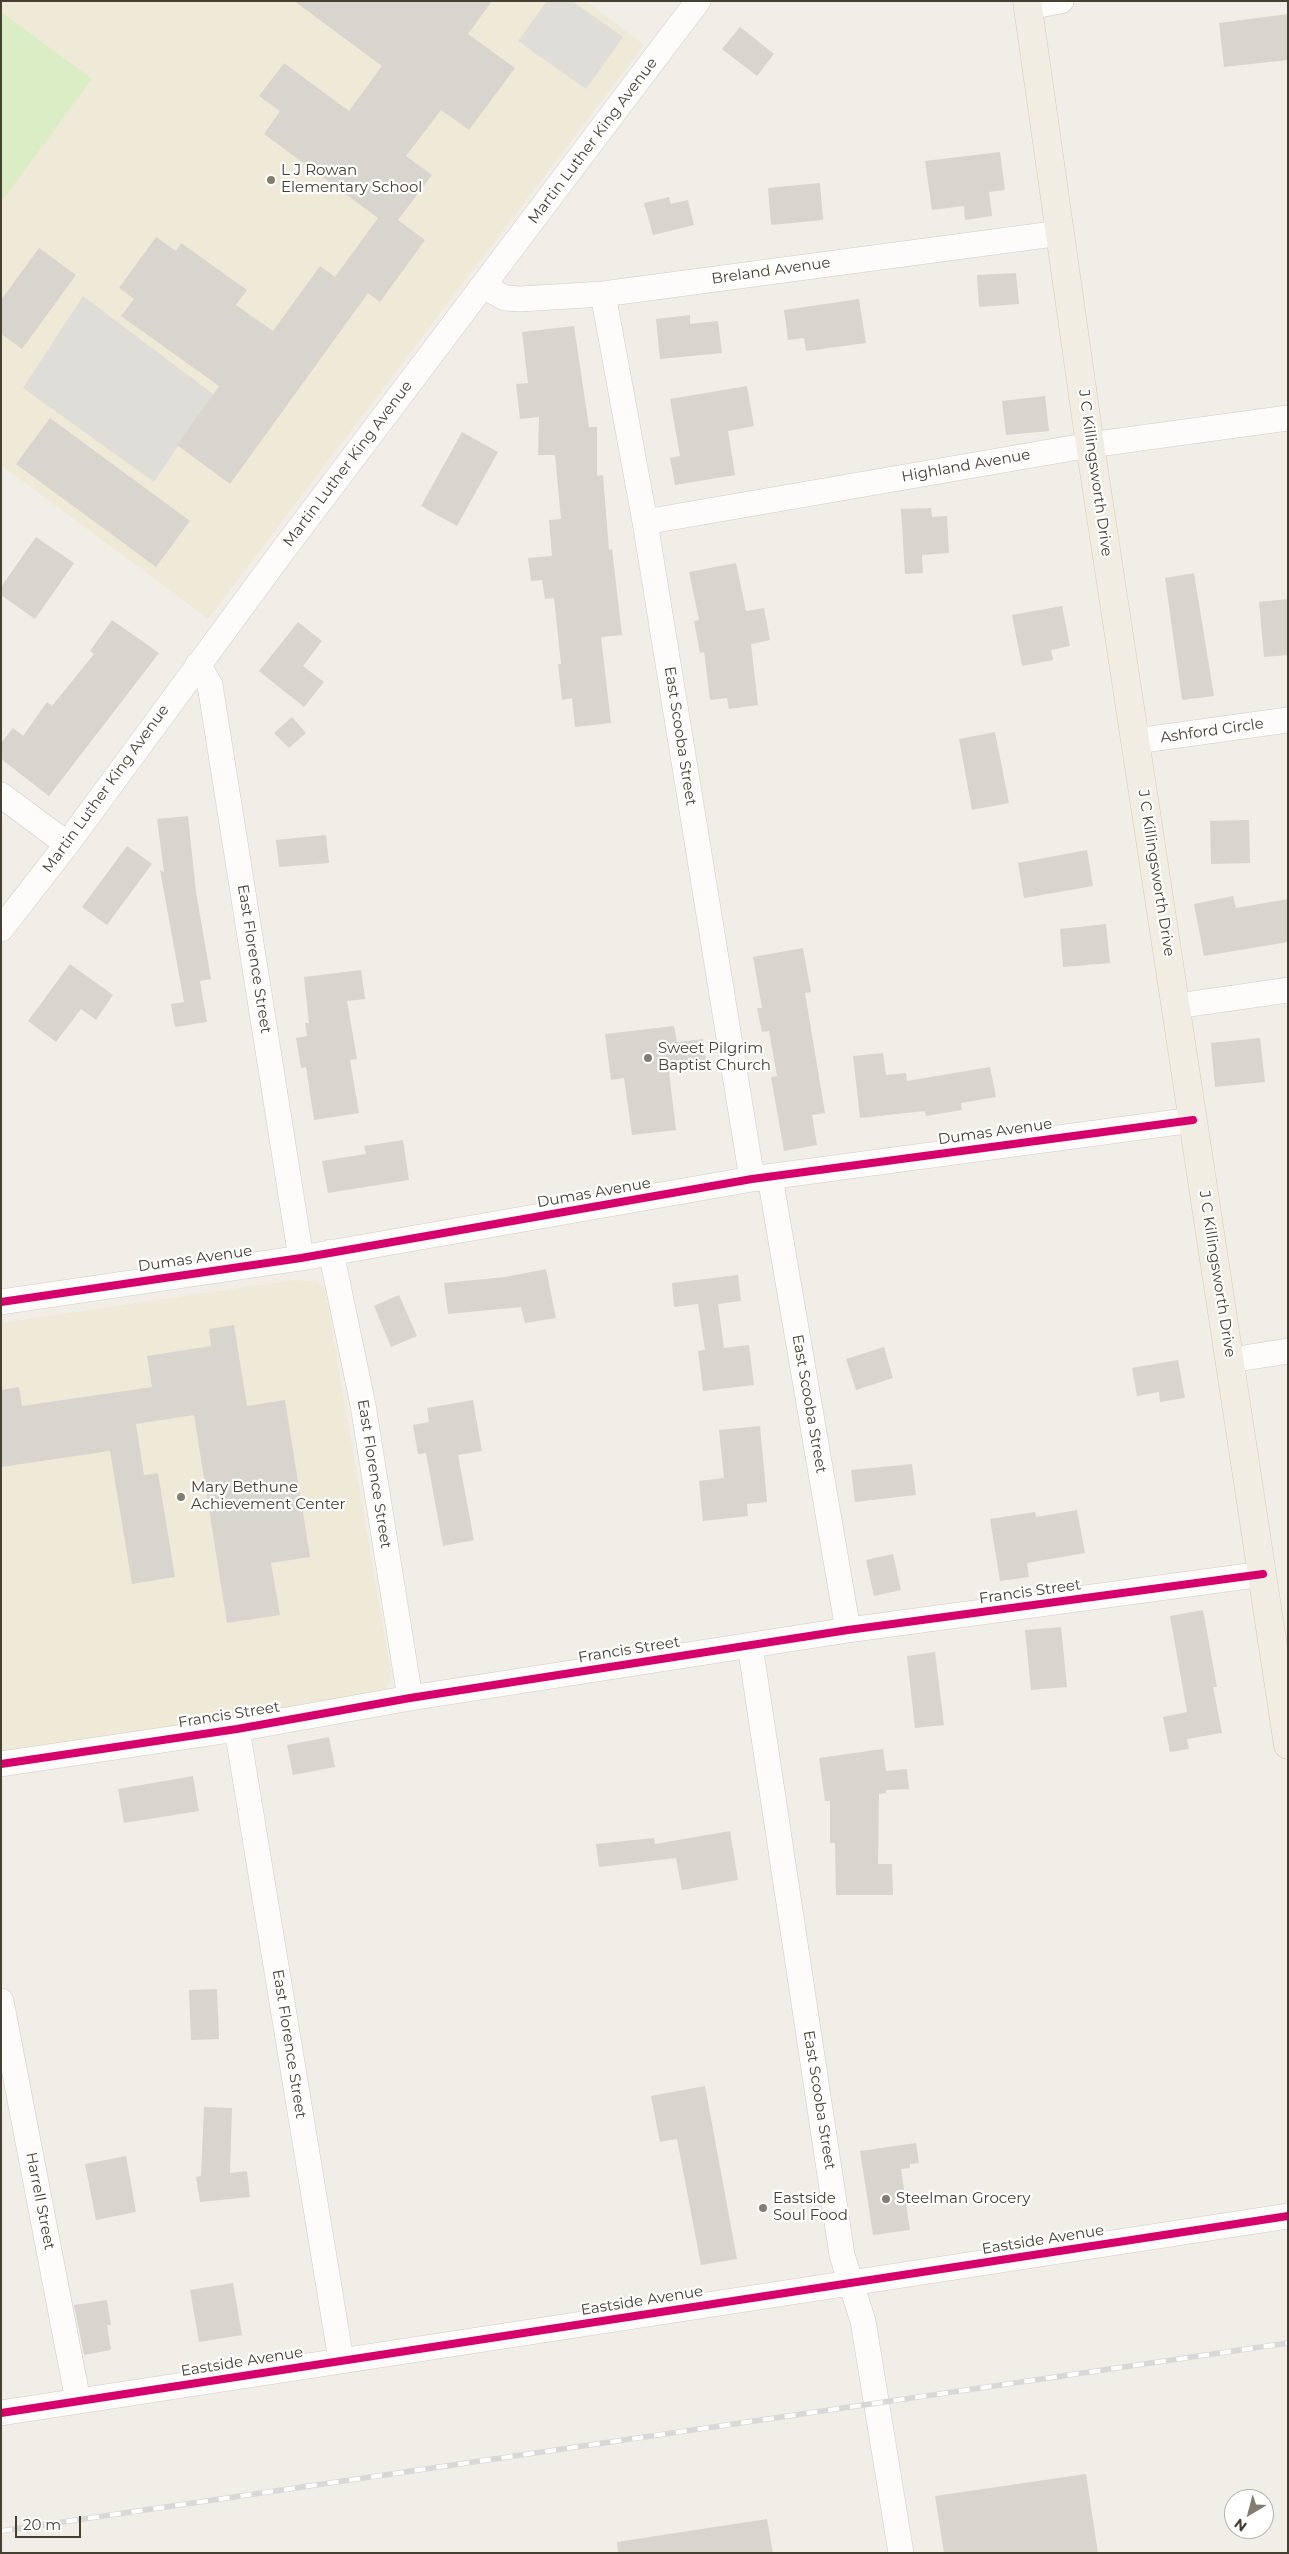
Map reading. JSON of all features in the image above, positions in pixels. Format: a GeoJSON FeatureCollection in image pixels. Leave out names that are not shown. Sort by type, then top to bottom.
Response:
{"type":"FeatureCollection","features":[{"type":"Feature","properties":{"kind":"main road","name":"J C Killingsworth Drive"},"geometry":{"type":"LineString","coordinates":[[1027,4],[1090,445],[1231,1360],[1288,1745]]}},
{"type":"Feature","properties":{"kind":"street","name":"Martin Luther King Avenue"},"geometry":{"type":"LineString","coordinates":[[1,929],[67,844],[198,664],[698,1]]}},
{"type":"Feature","properties":{"kind":"street"},"geometry":{"type":"LineString","coordinates":[[1027,4],[1061,1]]}},
{"type":"Feature","properties":{"kind":"street","name":"Breland Avenue"},"geometry":{"type":"LineString","coordinates":[[483,286],[505,298],[520,299],[603,294],[1061,233]]}},
{"type":"Feature","properties":{"kind":"street","name":"East Scooba Street"},"geometry":{"type":"LineString","coordinates":[[603,294],[761,1178],[848,1630]]}},
{"type":"Feature","properties":{"kind":"street","name":"Highland Avenue"},"geometry":{"type":"LineString","coordinates":[[645,522],[1090,445],[1288,418]]}},
{"type":"Feature","properties":{"kind":"street","name":"East Florence Street"},"geometry":{"type":"LineString","coordinates":[[198,664],[210,685],[301,1258]]}},
{"type":"Feature","properties":{"kind":"street","name":"Ashford Circle"},"geometry":{"type":"LineString","coordinates":[[1136,741],[1288,720]]}},
{"type":"Feature","properties":{"kind":"street"},"geometry":{"type":"LineString","coordinates":[[1,795],[67,844]]}},
{"type":"Feature","properties":{"kind":"street"},"geometry":{"type":"LineString","coordinates":[[1177,1006],[1288,990]]}},
{"type":"Feature","properties":{"kind":"street","name":"Dumas Avenue"},"geometry":{"type":"LineString","coordinates":[[1,1302],[301,1258],[761,1178],[1193,1120]]}},
{"type":"Feature","properties":{"kind":"street","name":"East Florence Street"},"geometry":{"type":"LineString","coordinates":[[331,1252],[363,1405],[410,1698]]}},
{"type":"Feature","properties":{"kind":"street"},"geometry":{"type":"LineString","coordinates":[[1231,1360],[1288,1351]]}},
{"type":"Feature","properties":{"kind":"street","name":"Francis Street"},"geometry":{"type":"LineString","coordinates":[[1,1764],[237,1729],[410,1698],[848,1630],[1263,1574]]}},
{"type":"Feature","properties":{"kind":"street","name":"East Scooba Street"},"geometry":{"type":"LineString","coordinates":[[750,1645],[842,2255],[862,2322],[901,2553]]}},
{"type":"Feature","properties":{"kind":"street","name":"East Florence Street"},"geometry":{"type":"LineString","coordinates":[[237,1729],[341,2360]]}},
{"type":"Feature","properties":{"kind":"street","name":"Harrell Street"},"geometry":{"type":"LineString","coordinates":[[1,2001],[78,2401]]}},
{"type":"Feature","properties":{"kind":"street","name":"Eastside Avenue"},"geometry":{"type":"LineString","coordinates":[[1,2412],[1288,2216]]}},
{"type":"Feature","properties":{"kind":"shaded area","name":"L J Rowan Elementary School"},"geometry":{"type":"Polygon","coordinates":[[[1,1],[586,1],[644,45],[208,619],[1,465],[1,1]]]}},
{"type":"Feature","properties":{"kind":"shaded area"},"geometry":{"type":"Polygon","coordinates":[[[547,1],[572,1],[623,37],[586,89],[518,41],[547,1]]]}},
{"type":"Feature","properties":{"kind":"shaded area"},"geometry":{"type":"Polygon","coordinates":[[[83,296],[213,394],[154,482],[23,388],[83,296]]]}},
{"type":"Feature","properties":{"kind":"shaded area","name":"Mary Bethune Achievement Center"},"geometry":{"type":"Polygon","coordinates":[[[294,1280],[316,1281],[325,1289],[391,1672],[390,1683],[384,1691],[253,1714],[1,1752],[1,1323],[294,1280]]]}},
{"type":"Feature","properties":{"kind":"green space"},"geometry":{"type":"Polygon","coordinates":[[[1,12],[92,79],[1,202],[1,12]]]}},
{"type":"Feature","properties":{"kind":"building"},"geometry":{"type":"Polygon","coordinates":[[[294,1],[492,1],[468,34],[515,68],[469,130],[441,110],[406,156],[432,175],[398,220],[425,240],[380,302],[368,293],[230,484],[177,445],[219,386],[121,316],[134,299],[119,288],[156,237],[176,251],[181,243],[247,290],[236,305],[273,331],[320,266],[335,277],[378,218],[264,134],[280,111],[259,96],[284,63],[349,111],[382,66],[294,1]]]}},
{"type":"Feature","properties":{"kind":"building"},"geometry":{"type":"Polygon","coordinates":[[[1288,14],[1288,60],[1224,67],[1219,23],[1288,14]]]}},
{"type":"Feature","properties":{"kind":"building"},"geometry":{"type":"Polygon","coordinates":[[[740,27],[774,54],[757,76],[722,49],[740,27]]]}},
{"type":"Feature","properties":{"kind":"building"},"geometry":{"type":"Polygon","coordinates":[[[1000,152],[1005,190],[989,192],[992,216],[965,220],[964,206],[932,210],[925,161],[1000,152]]]}},
{"type":"Feature","properties":{"kind":"building"},"geometry":{"type":"Polygon","coordinates":[[[820,183],[823,220],[771,225],[768,188],[820,183]]]}},
{"type":"Feature","properties":{"kind":"building"},"geometry":{"type":"Polygon","coordinates":[[[669,197],[671,204],[688,200],[694,225],[653,235],[644,203],[669,197]]]}},
{"type":"Feature","properties":{"kind":"building"},"geometry":{"type":"Polygon","coordinates":[[[39,248],[76,275],[22,349],[1,334],[1,300],[39,248]]]}},
{"type":"Feature","properties":{"kind":"building"},"geometry":{"type":"Polygon","coordinates":[[[1016,273],[1019,304],[979,307],[977,275],[1016,273]]]}},
{"type":"Feature","properties":{"kind":"building"},"geometry":{"type":"Polygon","coordinates":[[[859,299],[866,343],[806,351],[804,338],[788,340],[784,310],[859,299]]]}},
{"type":"Feature","properties":{"kind":"building"},"geometry":{"type":"Polygon","coordinates":[[[690,315],[690,324],[718,321],[722,353],[660,359],[656,319],[690,315]]]}},
{"type":"Feature","properties":{"kind":"building"},"geometry":{"type":"Polygon","coordinates":[[[574,326],[589,427],[597,427],[597,476],[603,475],[609,550],[612,549],[622,635],[601,637],[611,723],[575,727],[572,698],[562,700],[558,664],[561,664],[554,598],[545,599],[542,580],[531,581],[528,558],[552,556],[549,520],[561,519],[555,455],[538,455],[539,417],[520,419],[516,384],[528,383],[522,332],[574,326]]]}},
{"type":"Feature","properties":{"kind":"building"},"geometry":{"type":"Polygon","coordinates":[[[747,386],[754,426],[728,431],[735,475],[675,485],[670,458],[680,456],[670,399],[747,386]]]}},
{"type":"Feature","properties":{"kind":"building"},"geometry":{"type":"Polygon","coordinates":[[[1045,396],[1049,431],[1006,435],[1002,401],[1045,396]]]}},
{"type":"Feature","properties":{"kind":"building"},"geometry":{"type":"Polygon","coordinates":[[[50,418],[190,521],[156,567],[16,464],[50,418]]]}},
{"type":"Feature","properties":{"kind":"building"},"geometry":{"type":"Polygon","coordinates":[[[462,432],[498,452],[457,526],[421,506],[462,432]]]}},
{"type":"Feature","properties":{"kind":"building"},"geometry":{"type":"Polygon","coordinates":[[[931,508],[932,517],[947,516],[949,553],[922,555],[923,573],[905,574],[901,509],[931,508]]]}},
{"type":"Feature","properties":{"kind":"building"},"geometry":{"type":"Polygon","coordinates":[[[36,537],[74,563],[35,619],[1,595],[1,587],[36,537]]]}},
{"type":"Feature","properties":{"kind":"building"},"geometry":{"type":"Polygon","coordinates":[[[736,563],[746,611],[764,608],[770,640],[751,644],[758,705],[729,709],[727,698],[710,700],[704,652],[700,653],[694,621],[699,620],[689,572],[736,563]]]}},
{"type":"Feature","properties":{"kind":"building"},"geometry":{"type":"Polygon","coordinates":[[[1194,573],[1214,696],[1182,700],[1165,578],[1194,573]]]}},
{"type":"Feature","properties":{"kind":"building"},"geometry":{"type":"Polygon","coordinates":[[[1288,599],[1288,655],[1264,657],[1259,602],[1288,599]]]}},
{"type":"Feature","properties":{"kind":"building"},"geometry":{"type":"Polygon","coordinates":[[[1062,606],[1070,646],[1051,650],[1053,660],[1022,666],[1012,615],[1062,606]]]}},
{"type":"Feature","properties":{"kind":"building"},"geometry":{"type":"Polygon","coordinates":[[[112,620],[159,653],[49,796],[1,759],[1,743],[13,728],[23,736],[47,702],[52,706],[94,654],[90,651],[112,620]]]}},
{"type":"Feature","properties":{"kind":"building"},"geometry":{"type":"Polygon","coordinates":[[[298,622],[322,641],[303,666],[324,682],[304,707],[259,671],[298,622]]]}},
{"type":"Feature","properties":{"kind":"building"},"geometry":{"type":"Polygon","coordinates":[[[292,717],[306,733],[289,748],[274,733],[292,717]]]}},
{"type":"Feature","properties":{"kind":"building"},"geometry":{"type":"Polygon","coordinates":[[[995,732],[1009,803],[972,810],[959,739],[995,732]]]}},
{"type":"Feature","properties":{"kind":"building"},"geometry":{"type":"Polygon","coordinates":[[[188,816],[196,892],[211,979],[200,981],[207,1022],[175,1027],[171,1004],[184,1002],[160,870],[164,872],[157,819],[188,816]]]}},
{"type":"Feature","properties":{"kind":"building"},"geometry":{"type":"Polygon","coordinates":[[[1249,820],[1250,863],[1211,864],[1210,821],[1249,820]]]}},
{"type":"Feature","properties":{"kind":"building"},"geometry":{"type":"Polygon","coordinates":[[[326,835],[329,863],[279,867],[276,840],[326,835]]]}},
{"type":"Feature","properties":{"kind":"building"},"geometry":{"type":"Polygon","coordinates":[[[127,846],[152,864],[107,925],[82,907],[127,846]]]}},
{"type":"Feature","properties":{"kind":"building"},"geometry":{"type":"Polygon","coordinates":[[[1087,850],[1093,886],[1024,898],[1018,863],[1087,850]]]}},
{"type":"Feature","properties":{"kind":"building"},"geometry":{"type":"Polygon","coordinates":[[[1233,896],[1236,908],[1288,899],[1288,942],[1204,956],[1194,904],[1233,896]]]}},
{"type":"Feature","properties":{"kind":"building"},"geometry":{"type":"Polygon","coordinates":[[[1106,924],[1110,963],[1063,967],[1060,929],[1106,924]]]}},
{"type":"Feature","properties":{"kind":"building"},"geometry":{"type":"Polygon","coordinates":[[[803,948],[811,992],[805,993],[825,1113],[812,1115],[817,1145],[784,1151],[771,1077],[777,1076],[769,1031],[762,1032],[757,1008],[762,1008],[753,957],[803,948]]]}},
{"type":"Feature","properties":{"kind":"building"},"geometry":{"type":"Polygon","coordinates":[[[70,964],[113,995],[96,1020],[81,1009],[56,1042],[28,1021],[70,964]]]}},
{"type":"Feature","properties":{"kind":"building"},"geometry":{"type":"Polygon","coordinates":[[[361,970],[365,999],[347,1001],[357,1059],[350,1060],[359,1113],[314,1120],[306,1067],[301,1068],[296,1038],[307,1036],[305,1023],[309,1023],[304,977],[361,970]]]}},
{"type":"Feature","properties":{"kind":"building"},"geometry":{"type":"Polygon","coordinates":[[[674,1026],[677,1042],[703,1039],[707,1068],[669,1072],[676,1130],[632,1135],[624,1078],[611,1080],[605,1034],[674,1026]]]}},
{"type":"Feature","properties":{"kind":"building"},"geometry":{"type":"Polygon","coordinates":[[[1260,1038],[1265,1082],[1215,1087],[1211,1043],[1260,1038]]]}},
{"type":"Feature","properties":{"kind":"building"},"geometry":{"type":"Polygon","coordinates":[[[883,1053],[886,1075],[906,1073],[907,1081],[990,1067],[996,1097],[961,1103],[962,1110],[926,1116],[925,1111],[860,1118],[853,1056],[883,1053]]]}},
{"type":"Feature","properties":{"kind":"building"},"geometry":{"type":"Polygon","coordinates":[[[403,1140],[409,1180],[328,1193],[322,1161],[366,1154],[364,1146],[403,1140]]]}},
{"type":"Feature","properties":{"kind":"building"},"geometry":{"type":"Polygon","coordinates":[[[546,1269],[556,1318],[525,1323],[521,1307],[448,1314],[444,1283],[505,1277],[546,1269]]]}},
{"type":"Feature","properties":{"kind":"building"},"geometry":{"type":"Polygon","coordinates":[[[738,1275],[741,1301],[718,1304],[724,1348],[749,1345],[754,1385],[703,1391],[698,1351],[705,1350],[698,1304],[674,1307],[672,1283],[738,1275]]]}},
{"type":"Feature","properties":{"kind":"building"},"geometry":{"type":"Polygon","coordinates":[[[399,1295],[417,1336],[391,1347],[374,1306],[399,1295]]]}},
{"type":"Feature","properties":{"kind":"building"},"geometry":{"type":"Polygon","coordinates":[[[234,1325],[247,1406],[285,1400],[310,1557],[271,1563],[280,1615],[227,1623],[194,1415],[136,1424],[144,1475],[158,1473],[175,1577],[132,1584],[110,1451],[1,1467],[1,1390],[19,1387],[22,1406],[152,1387],[147,1356],[211,1346],[209,1329],[234,1325]]]}},
{"type":"Feature","properties":{"kind":"building"},"geometry":{"type":"Polygon","coordinates":[[[884,1347],[893,1378],[856,1390],[846,1359],[884,1347]]]}},
{"type":"Feature","properties":{"kind":"building"},"geometry":{"type":"Polygon","coordinates":[[[1178,1360],[1185,1398],[1160,1402],[1159,1392],[1137,1396],[1132,1368],[1178,1360]]]}},
{"type":"Feature","properties":{"kind":"building"},"geometry":{"type":"Polygon","coordinates":[[[473,1400],[482,1451],[458,1455],[474,1540],[443,1546],[426,1453],[418,1454],[413,1425],[429,1422],[427,1408],[473,1400]]]}},
{"type":"Feature","properties":{"kind":"building"},"geometry":{"type":"Polygon","coordinates":[[[760,1426],[767,1502],[747,1504],[748,1516],[703,1521],[699,1481],[724,1478],[719,1430],[760,1426]]]}},
{"type":"Feature","properties":{"kind":"building"},"geometry":{"type":"Polygon","coordinates":[[[912,1464],[916,1495],[855,1502],[851,1470],[912,1464]]]}},
{"type":"Feature","properties":{"kind":"building"},"geometry":{"type":"Polygon","coordinates":[[[1077,1510],[1085,1553],[1027,1563],[1029,1577],[1000,1581],[990,1519],[1035,1512],[1036,1517],[1077,1510]]]}},
{"type":"Feature","properties":{"kind":"building"},"geometry":{"type":"Polygon","coordinates":[[[893,1554],[901,1590],[874,1596],[866,1560],[893,1554]]]}},
{"type":"Feature","properties":{"kind":"building"},"geometry":{"type":"Polygon","coordinates":[[[1203,1610],[1217,1687],[1213,1687],[1222,1733],[1187,1739],[1189,1749],[1170,1752],[1163,1717],[1187,1712],[1170,1616],[1203,1610]]]}},
{"type":"Feature","properties":{"kind":"building"},"geometry":{"type":"Polygon","coordinates":[[[1061,1627],[1067,1687],[1031,1690],[1025,1630],[1061,1627]]]}},
{"type":"Feature","properties":{"kind":"building"},"geometry":{"type":"Polygon","coordinates":[[[935,1652],[944,1725],[915,1728],[907,1656],[935,1652]]]}},
{"type":"Feature","properties":{"kind":"building"},"geometry":{"type":"Polygon","coordinates":[[[329,1737],[335,1767],[293,1775],[287,1745],[329,1737]]]}},
{"type":"Feature","properties":{"kind":"building"},"geometry":{"type":"Polygon","coordinates":[[[883,1749],[886,1771],[907,1769],[909,1789],[886,1790],[886,1793],[879,1794],[878,1864],[892,1864],[893,1895],[836,1895],[835,1843],[830,1843],[830,1801],[825,1801],[819,1758],[883,1749]]]}},
{"type":"Feature","properties":{"kind":"building"},"geometry":{"type":"Polygon","coordinates":[[[193,1776],[199,1811],[124,1823],[118,1789],[193,1776]]]}},
{"type":"Feature","properties":{"kind":"building"},"geometry":{"type":"Polygon","coordinates":[[[730,1831],[738,1880],[682,1890],[676,1858],[599,1867],[596,1844],[654,1838],[655,1844],[730,1831]]]}},
{"type":"Feature","properties":{"kind":"building"},"geometry":{"type":"Polygon","coordinates":[[[217,1989],[219,2039],[191,2040],[189,1990],[217,1989]]]}},
{"type":"Feature","properties":{"kind":"building"},"geometry":{"type":"Polygon","coordinates":[[[705,2086],[737,2259],[701,2265],[677,2139],[660,2142],[651,2096],[705,2086]]]}},
{"type":"Feature","properties":{"kind":"building"},"geometry":{"type":"Polygon","coordinates":[[[204,2107],[232,2108],[230,2173],[247,2171],[250,2197],[200,2202],[196,2177],[201,2176],[204,2107]]]}},
{"type":"Feature","properties":{"kind":"building","name":"Steelman Grocery"},"geometry":{"type":"Polygon","coordinates":[[[916,2143],[919,2163],[910,2164],[910,2168],[901,2169],[910,2230],[873,2235],[860,2151],[916,2143]]]}},
{"type":"Feature","properties":{"kind":"building"},"geometry":{"type":"Polygon","coordinates":[[[126,2156],[136,2212],[96,2220],[85,2164],[126,2156]]]}},
{"type":"Feature","properties":{"kind":"building"},"geometry":{"type":"Polygon","coordinates":[[[233,2283],[242,2335],[199,2342],[190,2290],[233,2283]]]}},
{"type":"Feature","properties":{"kind":"building"},"geometry":{"type":"Polygon","coordinates":[[[107,2300],[111,2325],[107,2325],[111,2350],[84,2355],[74,2305],[107,2300]]]}},
{"type":"Feature","properties":{"kind":"building"},"geometry":{"type":"Polygon","coordinates":[[[1086,2474],[1098,2553],[944,2553],[935,2496],[1086,2474]]]}},
{"type":"Feature","properties":{"kind":"building"},"geometry":{"type":"Polygon","coordinates":[[[767,2519],[773,2553],[618,2553],[617,2542],[767,2519]]]}},
{"type":"Feature","properties":{"kind":"railway"},"geometry":{"type":"LineString","coordinates":[[1,2531],[1288,2343]]}},
{"type":"Feature","properties":{"kind":"cycle path"},"geometry":{"type":"LineString","coordinates":[[1,1302],[301,1258],[752,1179],[1193,1120]]}},
{"type":"Feature","properties":{"kind":"cycle path"},"geometry":{"type":"LineString","coordinates":[[1,1764],[237,1729],[410,1698],[848,1630],[1263,1574]]}},
{"type":"Feature","properties":{"kind":"cycle path"},"geometry":{"type":"LineString","coordinates":[[1,2413],[1288,2216]]}},
{"type":"Feature","properties":{"kind":"place","name":"L J Rowan Elementary School"},"geometry":{"type":"Point","coordinates":[271,180]}},
{"type":"Feature","properties":{"kind":"place","name":"Sweet Pilgrim Baptist Church"},"geometry":{"type":"Point","coordinates":[648,1058]}},
{"type":"Feature","properties":{"kind":"place","name":"Mary Bethune Achievement Center"},"geometry":{"type":"Point","coordinates":[181,1497]}},
{"type":"Feature","properties":{"kind":"place","name":"Steelman Grocery"},"geometry":{"type":"Point","coordinates":[886,2199]}},
{"type":"Feature","properties":{"kind":"place","name":"Eastside Soul Food"},"geometry":{"type":"Point","coordinates":[763,2208]}}]}
